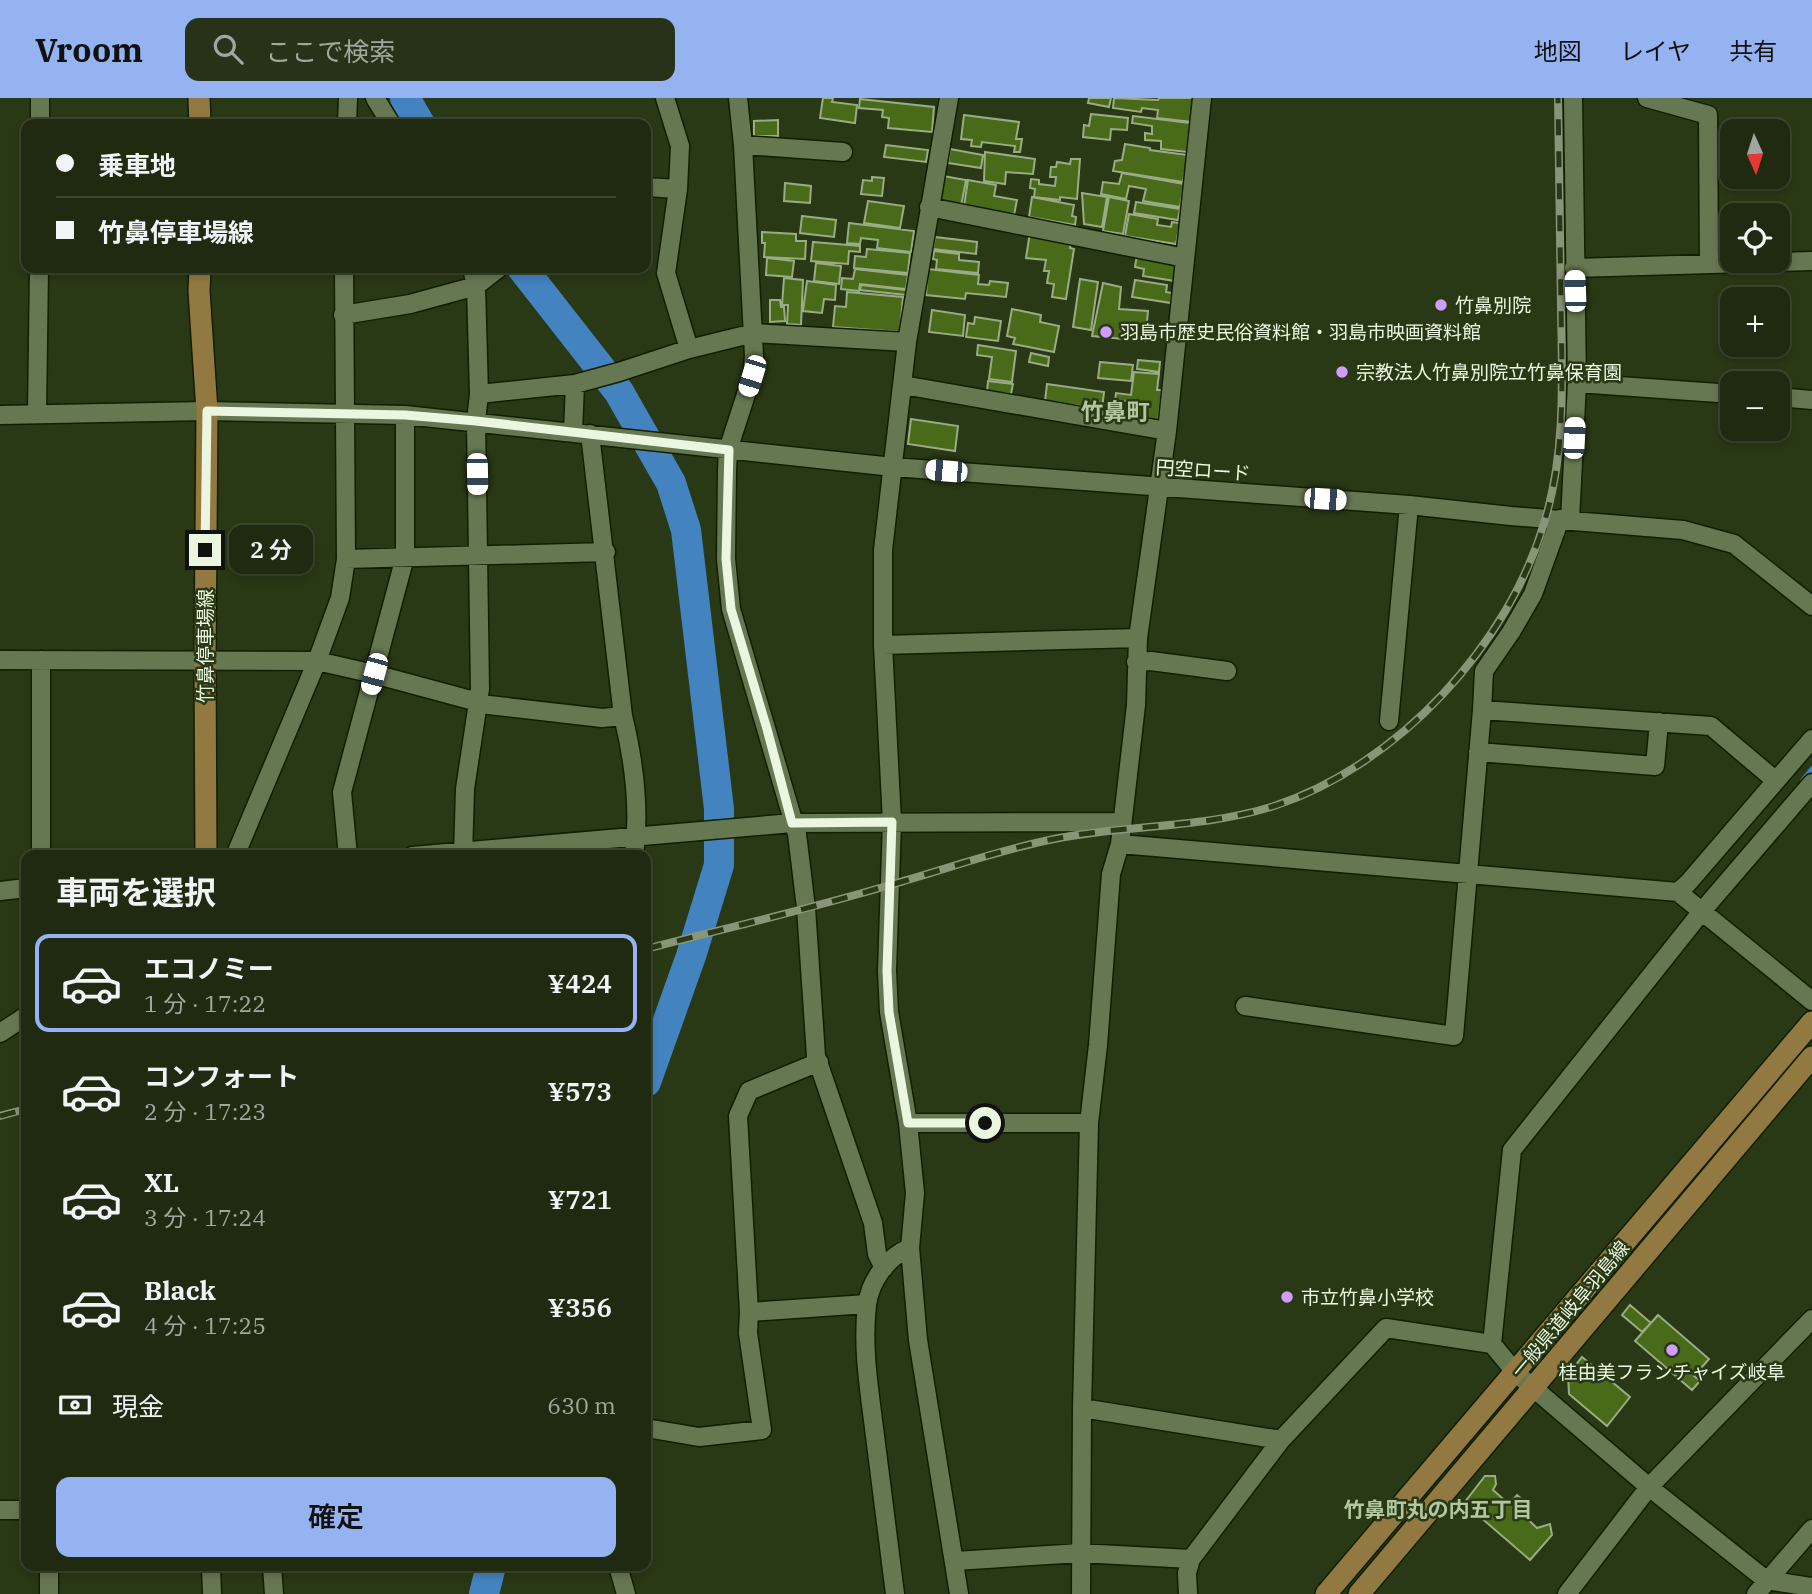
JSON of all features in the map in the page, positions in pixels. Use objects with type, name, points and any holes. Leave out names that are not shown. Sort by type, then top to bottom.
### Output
[{"type":"main road","points":[[200,98],[200,119]]},
{"type":"main road","name":"竹鼻停車場線","points":[[200,273],[207,411],[206,850]]},
{"type":"main road","name":"一般県道岐阜羽島線","points":[[1326,1594],[1812,1022]]},
{"type":"main road","name":"一般県道岐阜羽島線","points":[[1359,1594],[1812,1057]]},
{"type":"street","points":[[40,98],[40,119]]},
{"type":"street","points":[[347,119],[348,98]]},
{"type":"street","points":[[374,98],[388,119]]},
{"type":"street","points":[[664,98],[680,146],[678,189],[666,274],[689,349]]},
{"type":"street","points":[[738,98],[754,332],[752,376],[729,450],[726,559],[731,609],[797,834],[806,908],[816,1056],[873,1223],[877,1254],[884,1268]]},
{"type":"street","points":[[948,98],[907,342],[883,550],[883,645],[892,822],[887,971],[889,1012],[908,1123],[915,1193],[910,1248],[918,1340],[959,1594]]},
{"type":"street","points":[[1082,1594],[1082,1408],[1089,1123],[1098,1045],[1111,874],[1119,844],[1136,705],[1138,638],[1167,430],[1202,98]]},
{"type":"street","points":[[1245,1006],[1454,1036],[1484,671],[1533,594],[1565,520],[1577,383],[1573,98]]},
{"type":"street","points":[[1647,98],[1708,115],[1709,264]]},
{"type":"street","points":[[743,145],[843,152]]},
{"type":"street","points":[[651,187],[678,189]]},
{"type":"street","points":[[929,207],[1185,258]]},
{"type":"street","points":[[1574,268],[1812,261]]},
{"type":"street","points":[[37,414],[38,273]]},
{"type":"street","points":[[238,850],[317,661],[340,598],[346,559],[344,273]]},
{"type":"street","points":[[463,850],[465,789],[480,702],[476,421],[479,394],[477,286],[473,273]]},
{"type":"street","points":[[343,315],[410,304],[477,286],[493,273]]},
{"type":"street","points":[[479,394],[583,382],[754,332],[907,342]]},
{"type":"street","points":[[583,382],[582,433],[606,552],[623,716],[633,757],[637,836],[635,850]]},
{"type":"street","points":[[1577,383],[1720,393]]},
{"type":"street","points":[[902,385],[1167,430]]},
{"type":"street","points":[[1790,398],[1812,400]]},
{"type":"street","name":"円空ロード","points":[[0,415],[207,411],[405,415],[893,467],[1409,505],[1683,530],[1734,544],[1812,606]]},
{"type":"street","points":[[347,850],[342,792],[405,557],[405,415]]},
{"type":"street","points":[[1389,721],[1409,505]]},
{"type":"street","points":[[346,559],[606,552]]},
{"type":"street","points":[[883,645],[1138,638]]},
{"type":"street","points":[[0,660],[317,661],[489,705],[603,718],[623,716]]},
{"type":"street","points":[[41,660],[41,850]]},
{"type":"street","points":[[1136,662],[1151,660],[1227,671]]},
{"type":"street","points":[[1482,710],[1712,726],[1776,781]]},
{"type":"street","points":[[1479,752],[1655,766],[1659,722]]},
{"type":"street","points":[[1678,892],[1812,739]]},
{"type":"street","points":[[1492,1344],[1512,1150],[1703,910],[1812,783]]},
{"type":"street","points":[[502,850],[792,823],[1121,822]]},
{"type":"street","points":[[1119,844],[1678,892],[1812,1001]]},
{"type":"street","points":[[0,891],[21,889]]},
{"type":"street","points":[[0,1032],[21,1019]]},
{"type":"street","points":[[651,1429],[699,1437],[762,1430],[748,1334],[738,1115],[749,1091],[819,1062]]},
{"type":"street","points":[[908,1123],[1089,1123]]},
{"type":"street","points":[[895,1594],[867,1368],[867,1304],[874,1283],[884,1268],[900,1252],[910,1248]]},
{"type":"street","points":[[749,1312],[867,1304]]},
{"type":"street","points":[[1567,1594],[1649,1487],[1812,1319]]},
{"type":"street","points":[[1188,1594],[1187,1573],[1191,1559],[1281,1440],[1386,1328],[1492,1344],[1516,1373],[1761,1587],[1812,1587]]},
{"type":"street","points":[[1082,1408],[1281,1440]]},
{"type":"street","points":[[0,1510],[21,1510]]},
{"type":"street","points":[[1761,1587],[1812,1529]]},
{"type":"street","points":[[955,1562],[1080,1553],[1191,1559]]},
{"type":"street","points":[[49,1571],[49,1594]]},
{"type":"street","points":[[212,1571],[212,1594]]},
{"type":"street","points":[[272,1571],[274,1594]]},
{"type":"street","points":[[619,1571],[626,1594]]},
{"type":"building","points":[[823,98],[833,98],[832,102],[857,105],[855,123],[820,118]]},
{"type":"building","points":[[1089,98],[1111,98],[1109,107],[1088,103]]},
{"type":"building","points":[[1114,98],[1195,98],[1192,122],[1157,118],[1158,110],[1142,108],[1141,112],[1113,108]]},
{"type":"building","points":[[860,99],[934,107],[932,132],[888,128],[889,118],[882,117],[883,110],[859,108]]},
{"type":"building","points":[[1091,114],[1128,118],[1127,130],[1111,129],[1110,140],[1083,137],[1084,125],[1089,126]]},
{"type":"building","points":[[964,115],[1019,122],[1016,139],[1022,139],[1020,152],[1014,152],[1015,146],[982,142],[981,147],[971,146],[972,140],[961,139]]},
{"type":"building","points":[[1133,116],[1190,123],[1187,152],[1161,149],[1161,141],[1145,140],[1145,133],[1152,134],[1152,126],[1132,123]]},
{"type":"building","points":[[778,120],[778,136],[754,136],[754,121]]},
{"type":"building","points":[[1125,144],[1188,155],[1183,182],[1113,171],[1115,161],[1122,160]]},
{"type":"building","points":[[886,145],[928,150],[926,162],[884,157]]},
{"type":"building","points":[[950,149],[983,155],[981,168],[948,163]]},
{"type":"building","points":[[985,152],[1035,159],[1033,174],[1006,172],[1005,184],[984,181]]},
{"type":"building","points":[[1071,159],[1080,159],[1077,199],[1034,197],[1035,189],[1030,188],[1031,179],[1039,180],[1039,184],[1055,186],[1056,177],[1050,177],[1051,167],[1056,167],[1057,162],[1070,164]]},
{"type":"building","points":[[1122,173],[1184,184],[1180,207],[1143,201],[1146,189],[1129,186],[1126,199],[1101,194],[1103,182],[1119,184]]},
{"type":"building","points":[[943,176],[966,180],[961,206],[939,202]]},
{"type":"building","points":[[872,177],[884,178],[882,196],[861,194],[863,180],[872,181]]},
{"type":"building","points":[[968,180],[996,185],[994,196],[1017,200],[1014,215],[964,206]]},
{"type":"building","points":[[785,183],[811,186],[810,203],[784,201]]},
{"type":"building","points":[[1082,193],[1107,197],[1102,227],[1084,224]]},
{"type":"building","points":[[1032,197],[1074,205],[1072,216],[1076,217],[1075,225],[1029,217]]},
{"type":"building","points":[[1109,197],[1129,201],[1123,234],[1103,231]]},
{"type":"building","points":[[868,201],[904,206],[900,228],[864,223]]},
{"type":"building","points":[[1136,202],[1180,209],[1178,220],[1134,213]]},
{"type":"building","points":[[1129,214],[1158,219],[1157,225],[1171,227],[1172,222],[1180,223],[1176,244],[1125,236]]},
{"type":"building","points":[[802,216],[836,220],[834,237],[800,233]]},
{"type":"building","points":[[849,223],[914,231],[911,252],[877,248],[878,240],[861,238],[860,244],[847,243]]},
{"type":"building","points":[[762,232],[796,234],[796,241],[806,241],[805,259],[764,257],[765,243],[762,243]]},
{"type":"building","points":[[1030,232],[1071,238],[1070,248],[1074,249],[1066,299],[1052,297],[1054,284],[1047,283],[1049,271],[1044,271],[1046,260],[1026,258]]},
{"type":"building","points":[[935,237],[977,242],[976,254],[933,249]]},
{"type":"building","points":[[813,242],[860,246],[860,252],[849,251],[848,264],[811,261]]},
{"type":"building","points":[[867,249],[910,253],[908,273],[854,268],[855,256],[866,257]]},
{"type":"building","points":[[934,251],[959,254],[959,260],[979,262],[978,273],[936,269]]},
{"type":"building","points":[[1137,254],[1178,260],[1175,281],[1143,276],[1144,269],[1135,267]]},
{"type":"building","points":[[767,258],[794,261],[792,277],[766,275]]},
{"type":"building","points":[[816,263],[841,266],[839,284],[814,281]]},
{"type":"building","points":[[855,269],[908,275],[906,289],[860,284],[859,291],[841,289],[842,278],[853,279]]},
{"type":"building","points":[[928,269],[979,275],[978,284],[989,285],[990,281],[1008,283],[1006,297],[966,293],[965,299],[926,295]]},
{"type":"building","points":[[784,278],[803,280],[801,325],[787,324],[788,305],[782,305]]},
{"type":"building","points":[[1080,279],[1098,282],[1091,330],[1073,327]]},
{"type":"building","points":[[1135,280],[1167,285],[1166,292],[1172,293],[1171,303],[1132,297]]},
{"type":"building","points":[[807,281],[836,285],[835,300],[824,299],[822,313],[803,311]]},
{"type":"building","points":[[1103,283],[1121,287],[1119,309],[1148,311],[1145,341],[1092,336]]},
{"type":"building","points":[[861,285],[906,290],[906,295],[860,290]]},
{"type":"building","points":[[847,292],[903,297],[900,332],[833,327],[835,306],[846,307]]},
{"type":"building","points":[[770,300],[780,300],[781,307],[784,307],[785,321],[770,322]]},
{"type":"building","points":[[1012,309],[1041,315],[1040,322],[1059,326],[1054,352],[1013,344],[1015,338],[1007,336]]},
{"type":"building","points":[[932,310],[965,315],[963,336],[929,332]]},
{"type":"building","points":[[975,317],[1001,321],[998,341],[966,337],[968,323],[974,324]]},
{"type":"building","points":[[978,345],[1016,351],[1012,382],[989,379],[992,357],[977,355]]},
{"type":"building","points":[[1031,353],[1049,357],[1048,366],[1029,362]]},
{"type":"building","points":[[1138,360],[1160,362],[1159,372],[1137,369]]},
{"type":"building","points":[[1100,362],[1133,365],[1131,381],[1098,378]]},
{"type":"building","points":[[1134,372],[1159,374],[1157,390],[1162,390],[1158,422],[1114,417],[1114,410],[1135,409],[1136,402],[1115,400],[1116,393],[1131,395]]},
{"type":"building","points":[[988,381],[1013,384],[1011,394],[987,392]]},
{"type":"building","points":[[1047,384],[1104,392],[1102,409],[1045,401]]},
{"type":"building","points":[[911,419],[958,426],[955,451],[908,444]]},
{"type":"building","points":[[1630,1305],[1651,1323],[1642,1332],[1622,1315]]},
{"type":"building","name":"桂由美フランチャイズ岐阜","points":[[1658,1315],[1709,1359],[1694,1376],[1700,1381],[1692,1390],[1635,1341]]},
{"type":"building","points":[[1582,1357],[1630,1397],[1607,1426],[1569,1394],[1568,1375]]},
{"type":"building","points":[[1485,1476],[1495,1476],[1496,1484],[1493,1490],[1509,1504],[1517,1495],[1527,1503],[1519,1511],[1537,1528],[1550,1524],[1552,1535],[1530,1560],[1464,1503]]},
{"type":"waterway","points":[[405,98],[417,119]]},
{"type":"waterway","points":[[526,273],[619,392],[671,483],[686,530],[719,809],[719,865],[691,956],[651,1068]]},
{"type":"waterway","points":[[1803,780],[1812,769]]},
{"type":"waterway","points":[[484,1594],[490,1571]]},
{"type":"railway","points":[[651,948],[829,902],[1033,844],[1081,834],[1220,819],[1274,806],[1320,787],[1364,762],[1405,730],[1442,694],[1476,655],[1505,612],[1528,566],[1552,494],[1560,440],[1562,386],[1558,98]]},
{"type":"railway","points":[[0,1116],[21,1110]]},
{"type":"place","name":"竹鼻別院","points":[[1441,305]]},
{"type":"place","name":"羽島市歴史民俗資料館・羽島市映画資料館","points":[[1106,332]]},
{"type":"place","name":"宗教法人竹鼻別院立竹鼻保育園","points":[[1342,372]]},
{"type":"place","name":"市立竹鼻小学校","points":[[1287,1297]]},
{"type":"place","name":"桂由美フランチャイズ岐阜","points":[[1672,1350]]},
{"type":"district","name":"竹鼻町","points":[[1115,412]]},
{"type":"district","name":"竹鼻町丸の内五丁目","points":[[1438,1510]]},
{"type":"route","points":[[205,550],[207,411],[405,415],[729,450],[726,559],[731,609],[792,823],[892,822],[887,971],[889,1012],[908,1123],[985,1123]]}]
